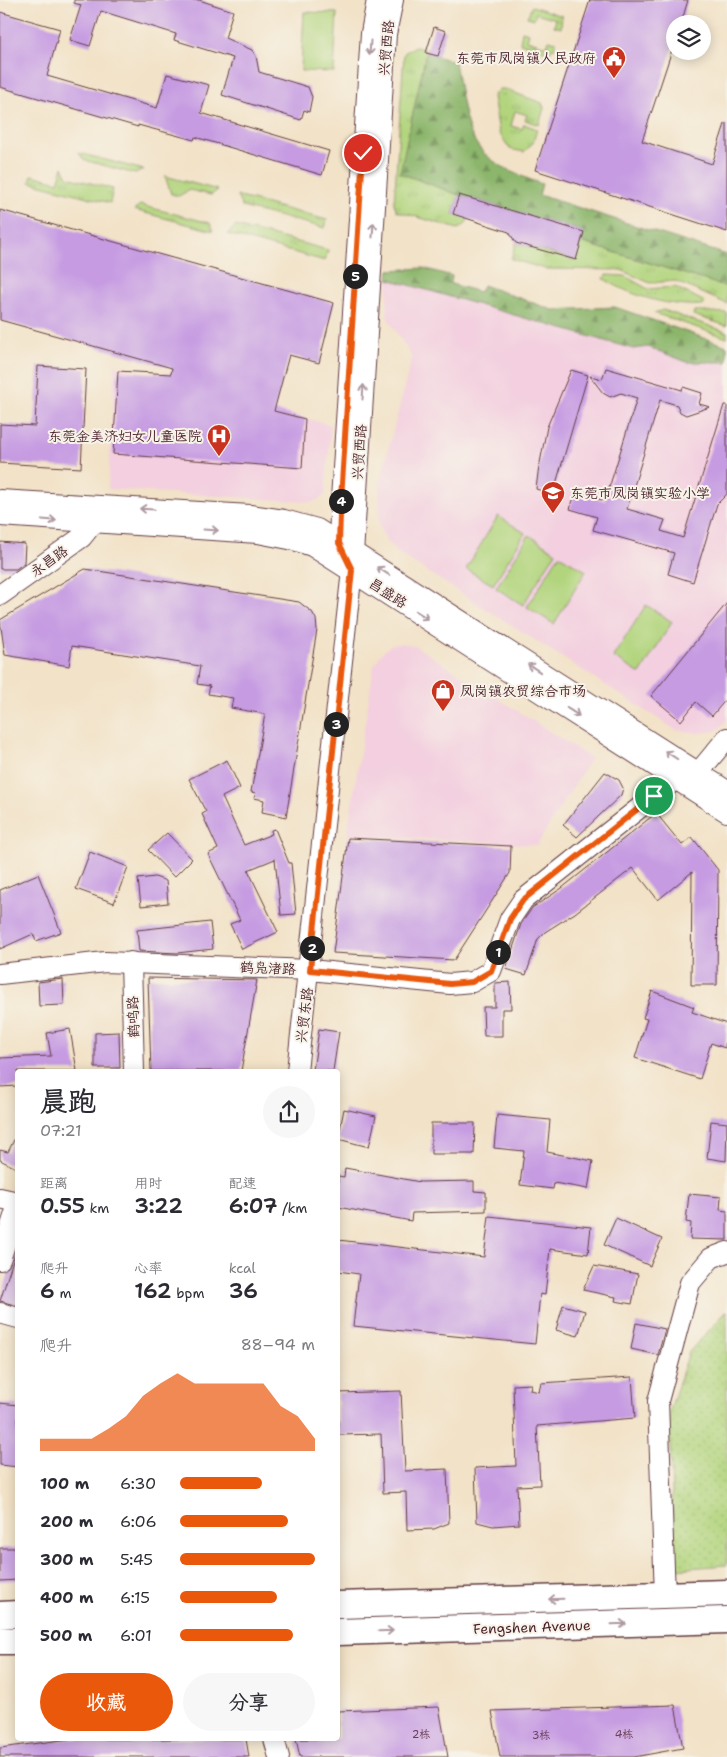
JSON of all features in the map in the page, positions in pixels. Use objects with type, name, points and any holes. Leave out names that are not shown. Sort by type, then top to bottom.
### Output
[{"type":"main road","name":"Fengshen Avenue","points":[[340,1605],[727,1593]]},
{"type":"main road","points":[[0,1615],[15,1614]]},
{"type":"main road","name":"Fengshen Avenue","points":[[340,1632],[727,1620]]},
{"type":"main road","points":[[0,1641],[15,1640]]},
{"type":"street","name":"兴贸西路","points":[[348,555],[371,33],[377,0]]},
{"type":"street","name":"兴贸西路","points":[[348,555],[386,34],[393,0]]},
{"type":"street","name":"昌盛路","points":[[0,500],[250,515],[300,523],[317,529],[348,555],[727,812]]},
{"type":"street","name":"昌盛路","points":[[0,516],[277,536],[348,555],[727,791]]},
{"type":"street","name":"永昌路","points":[[0,595],[82,538],[94,522]]},
{"type":"street","name":"兴贸东路","points":[[297,1069],[310,970],[348,555]]},
{"type":"street","points":[[698,773],[727,738]]},
{"type":"street","name":"鹤凫渚路","points":[[0,974],[76,963],[131,962],[310,970],[450,984],[472,982],[491,971],[510,919],[523,900],[676,779],[698,773]]},
{"type":"street","name":"鹤鸣路","points":[[131,962],[134,1069]]},
{"type":"street","points":[[0,1198],[15,1202]]},
{"type":"street","points":[[0,1260],[15,1212]]},
{"type":"street","points":[[665,1596],[658,1401],[690,1283],[711,1258],[727,1252]]},
{"type":"street","points":[[0,1312],[15,1317]]},
{"type":"street","points":[[275,1741],[279,1757]]},
{"type":"shaded area","name":"东莞市凤岗镇实验小学","points":[[388,279],[632,349],[648,347],[687,362],[727,362],[727,720],[717,731],[698,733],[676,730],[398,553],[386,540],[379,525],[380,482],[412,357],[387,317]]},
{"type":"shaded area","name":"东莞金美济妇女儿童医院","points":[[115,365],[331,425],[325,495],[311,502],[108,489]]},
{"type":"shaded area","name":"凤岗镇农贸综合市场","points":[[403,643],[417,647],[591,758],[537,845],[347,835],[374,666],[381,654],[390,645]]},
{"type":"green space","points":[[532,6],[562,16],[561,28],[554,26],[556,19],[536,13],[534,19],[527,17]]},
{"type":"green space","points":[[304,12],[337,13],[334,72],[301,71]]},
{"type":"green space","points":[[522,31],[529,33],[527,40],[547,46],[549,40],[556,42],[554,49],[551,48],[550,53],[520,43]]},
{"type":"green space","points":[[416,47],[427,50],[400,173],[459,195],[453,214],[468,218],[466,224],[458,229],[397,211],[394,204],[404,54],[407,50]]},
{"type":"green space","points":[[426,53],[455,62],[468,126],[474,141],[497,164],[542,184],[539,195],[727,255],[727,287],[581,242],[584,232],[459,195],[400,173]]},
{"type":"green space","points":[[499,89],[504,89],[542,103],[544,108],[539,125],[525,120],[527,115],[515,111],[511,126],[522,129],[524,124],[537,129],[533,143],[524,152],[510,149],[499,133],[493,96]]},
{"type":"green space","points":[[79,153],[144,170],[135,174],[84,160]]},
{"type":"green space","points":[[63,167],[68,177],[113,189],[110,203],[30,182],[32,175],[58,182]]},
{"type":"green space","points":[[165,176],[218,190],[211,195],[189,190],[179,196],[171,194]]},
{"type":"green space","points":[[237,196],[327,220],[325,228],[242,207]]},
{"type":"green space","points":[[140,205],[210,223],[213,231],[134,210]]},
{"type":"green space","points":[[236,226],[328,250],[325,261],[227,234]]},
{"type":"green space","points":[[581,242],[727,287],[727,304],[675,281],[650,283],[621,270],[545,269],[511,259],[516,243],[575,260]]},
{"type":"green space","points":[[423,268],[452,276],[451,284],[480,292],[483,285],[553,310],[615,307],[727,346],[727,362],[687,362],[648,347],[633,349],[388,279],[389,270]]},
{"type":"green space","points":[[606,275],[625,276],[648,289],[675,287],[705,302],[704,305],[691,305],[652,300],[615,285],[604,279]]},
{"type":"green space","points":[[663,310],[727,332],[727,338],[654,313]]},
{"type":"green space","points":[[694,311],[727,313],[727,326],[693,315]]},
{"type":"green space","points":[[498,516],[525,533],[493,585],[466,569]]},
{"type":"green space","points":[[529,535],[556,552],[523,605],[496,588]]},
{"type":"green space","points":[[559,555],[586,571],[554,624],[527,607]]},
{"type":"green space","points":[[646,605],[672,622],[640,674],[613,657]]},
{"type":"green space","points":[[727,1311],[727,1565],[675,1569],[669,1413],[689,1352]]},
{"type":"building","points":[[74,0],[199,0],[233,11],[225,38],[252,50],[256,56],[259,72],[308,87],[312,97],[309,112],[304,110],[301,120],[222,95],[233,58],[174,40],[176,34],[101,11],[90,46],[70,40],[81,5],[74,3]]},
{"type":"building","name":"东莞市凤岗镇人民政府","points":[[590,0],[688,0],[684,15],[666,15],[666,60],[669,60],[642,141],[712,164],[725,124],[727,124],[727,232],[535,170]]},
{"type":"building","points":[[0,12],[60,29],[47,76],[157,108],[167,74],[209,85],[201,113],[329,151],[322,175],[195,137],[194,140],[138,125],[138,127],[0,87]]},
{"type":"building","points":[[434,27],[446,31],[438,56],[426,53]]},
{"type":"building","points":[[459,195],[584,232],[576,260],[516,243],[509,232],[453,214]]},
{"type":"building","points":[[0,210],[334,303],[319,363],[289,355],[274,411],[305,419],[302,468],[113,454],[118,371],[171,374],[172,368],[0,320]]},
{"type":"building","points":[[38,366],[86,369],[81,468],[0,463],[0,424],[35,426]]},
{"type":"building","points":[[606,368],[682,390],[683,387],[702,393],[699,404],[710,407],[686,415],[680,412],[677,405],[660,400],[627,509],[665,520],[661,531],[683,538],[724,405],[727,405],[727,494],[717,504],[693,582],[668,574],[674,553],[593,530],[597,517],[570,509],[576,492],[605,501],[637,398],[621,393],[610,397],[603,393],[590,376],[602,379]]},
{"type":"building","points":[[571,370],[588,375],[553,494],[536,489],[538,473],[547,427]]},
{"type":"building","points":[[0,542],[25,544],[24,563],[16,569],[0,569]]},
{"type":"building","points":[[85,569],[299,602],[312,612],[316,619],[317,630],[286,817],[262,812],[264,800],[254,798],[256,793],[251,792],[265,714],[231,708],[233,698],[208,694],[210,686],[197,684],[200,666],[72,646],[69,666],[5,655],[0,620]]},
{"type":"building","points":[[727,603],[727,698],[712,716],[696,702],[681,721],[651,696]]},
{"type":"building","points":[[227,760],[240,788],[222,797],[244,845],[272,834],[271,830],[275,829],[289,863],[291,863],[296,914],[281,915],[275,859],[248,870],[278,932],[242,949],[230,924],[240,920],[208,854],[218,849],[202,814],[206,812],[189,779]]},
{"type":"building","points":[[605,772],[619,780],[623,788],[621,795],[577,837],[563,825]]},
{"type":"building","points":[[656,813],[682,845],[692,837],[718,870],[717,985],[691,985],[692,872],[658,900],[633,868],[538,939],[526,975],[506,969],[521,924],[532,908],[562,888]]},
{"type":"building","points":[[167,833],[192,859],[174,877],[148,850]]},
{"type":"building","points":[[348,838],[511,846],[510,873],[454,960],[333,953]]},
{"type":"building","points":[[90,852],[128,867],[114,903],[76,889]]},
{"type":"building","points":[[38,874],[61,932],[36,941],[33,934],[0,949],[0,890]]},
{"type":"building","points":[[155,877],[166,881],[168,903],[141,906],[138,879]]},
{"type":"building","points":[[210,922],[213,949],[177,953],[139,951],[137,930]]},
{"type":"building","points":[[148,978],[257,980],[241,1069],[151,1069]]},
{"type":"building","points":[[63,979],[64,1005],[39,1006],[38,982]]},
{"type":"building","points":[[510,982],[511,1009],[502,1009],[502,1036],[484,1036],[483,1007],[495,1007],[495,983]]},
{"type":"building","points":[[652,991],[694,1007],[692,1012],[727,1024],[725,1048],[711,1043],[700,1079],[635,1058],[647,1019],[643,1018]]},
{"type":"building","points":[[70,1029],[77,1069],[15,1069],[15,1086],[0,1087],[0,1058],[51,1056],[47,1033]]},
{"type":"building","points":[[319,1029],[339,1032],[333,1069],[313,1069]]},
{"type":"building","points":[[119,1032],[120,1068],[95,1068],[95,1033]]},
{"type":"building","points":[[344,1109],[376,1116],[369,1147],[340,1140]]},
{"type":"building","points":[[497,1115],[550,1120],[547,1152],[593,1161],[588,1189],[554,1183],[553,1189],[520,1185],[524,1151],[494,1148]]},
{"type":"building","points":[[711,1121],[727,1123],[726,1161],[707,1158]]},
{"type":"building","points":[[431,1123],[475,1123],[474,1154],[431,1154]]},
{"type":"building","points":[[15,1138],[15,1168],[0,1160],[0,1150],[8,1152]]},
{"type":"building","points":[[345,1168],[420,1182],[474,1181],[474,1191],[486,1192],[486,1211],[412,1213],[411,1221],[340,1207],[340,1176],[344,1177]]},
{"type":"building","points":[[689,1194],[721,1197],[720,1210],[727,1211],[727,1240],[690,1239],[691,1223],[686,1222]]},
{"type":"building","points":[[489,1216],[591,1227],[588,1254],[550,1249],[545,1295],[540,1294],[535,1344],[353,1326],[359,1274],[340,1271],[340,1240],[484,1257]]},
{"type":"building","points":[[616,1218],[662,1239],[650,1266],[604,1245]]},
{"type":"building","points":[[15,1254],[15,1305],[0,1301]]},
{"type":"building","points":[[594,1266],[638,1274],[632,1304],[615,1301],[616,1297],[583,1290]]},
{"type":"building","points":[[563,1305],[585,1311],[578,1336],[556,1330]]},
{"type":"building","points":[[636,1323],[665,1329],[658,1355],[631,1349]]},
{"type":"building","points":[[632,1377],[635,1418],[537,1426],[540,1485],[517,1486],[519,1524],[493,1526],[477,1522],[475,1468],[516,1466],[513,1385],[531,1384],[530,1390],[539,1392],[541,1383]]},
{"type":"building","points":[[401,1391],[405,1471],[447,1469],[449,1523],[434,1529],[407,1530],[406,1492],[383,1493],[381,1434],[340,1435],[340,1393]]},
{"type":"building","points":[[0,1403],[15,1405],[15,1467],[0,1465]]},
{"type":"building","points":[[0,1548],[15,1548],[15,1580],[0,1581]]},
{"type":"building","points":[[675,1705],[683,1748],[634,1757],[500,1757],[492,1711]]},
{"type":"building","points":[[439,1707],[448,1757],[300,1757],[296,1741],[340,1741],[340,1711]]},
{"type":"building","points":[[54,1741],[246,1741],[249,1757],[0,1757],[0,1748]]},
{"type":"place","name":"东莞市凤岗镇人民政府","points":[[614,79]]},
{"type":"place","name":"东莞金美济妇女儿童医院","points":[[219,457]]},
{"type":"place","name":"东莞市凤岗镇实验小学","points":[[553,514]]},
{"type":"place","name":"凤岗镇农贸综合市场","points":[[443,712]]},
{"type":"route","points":[[363,153],[339,543],[352,570],[310,970],[450,984],[472,982],[491,971],[510,919],[523,900],[654,796]]}]
